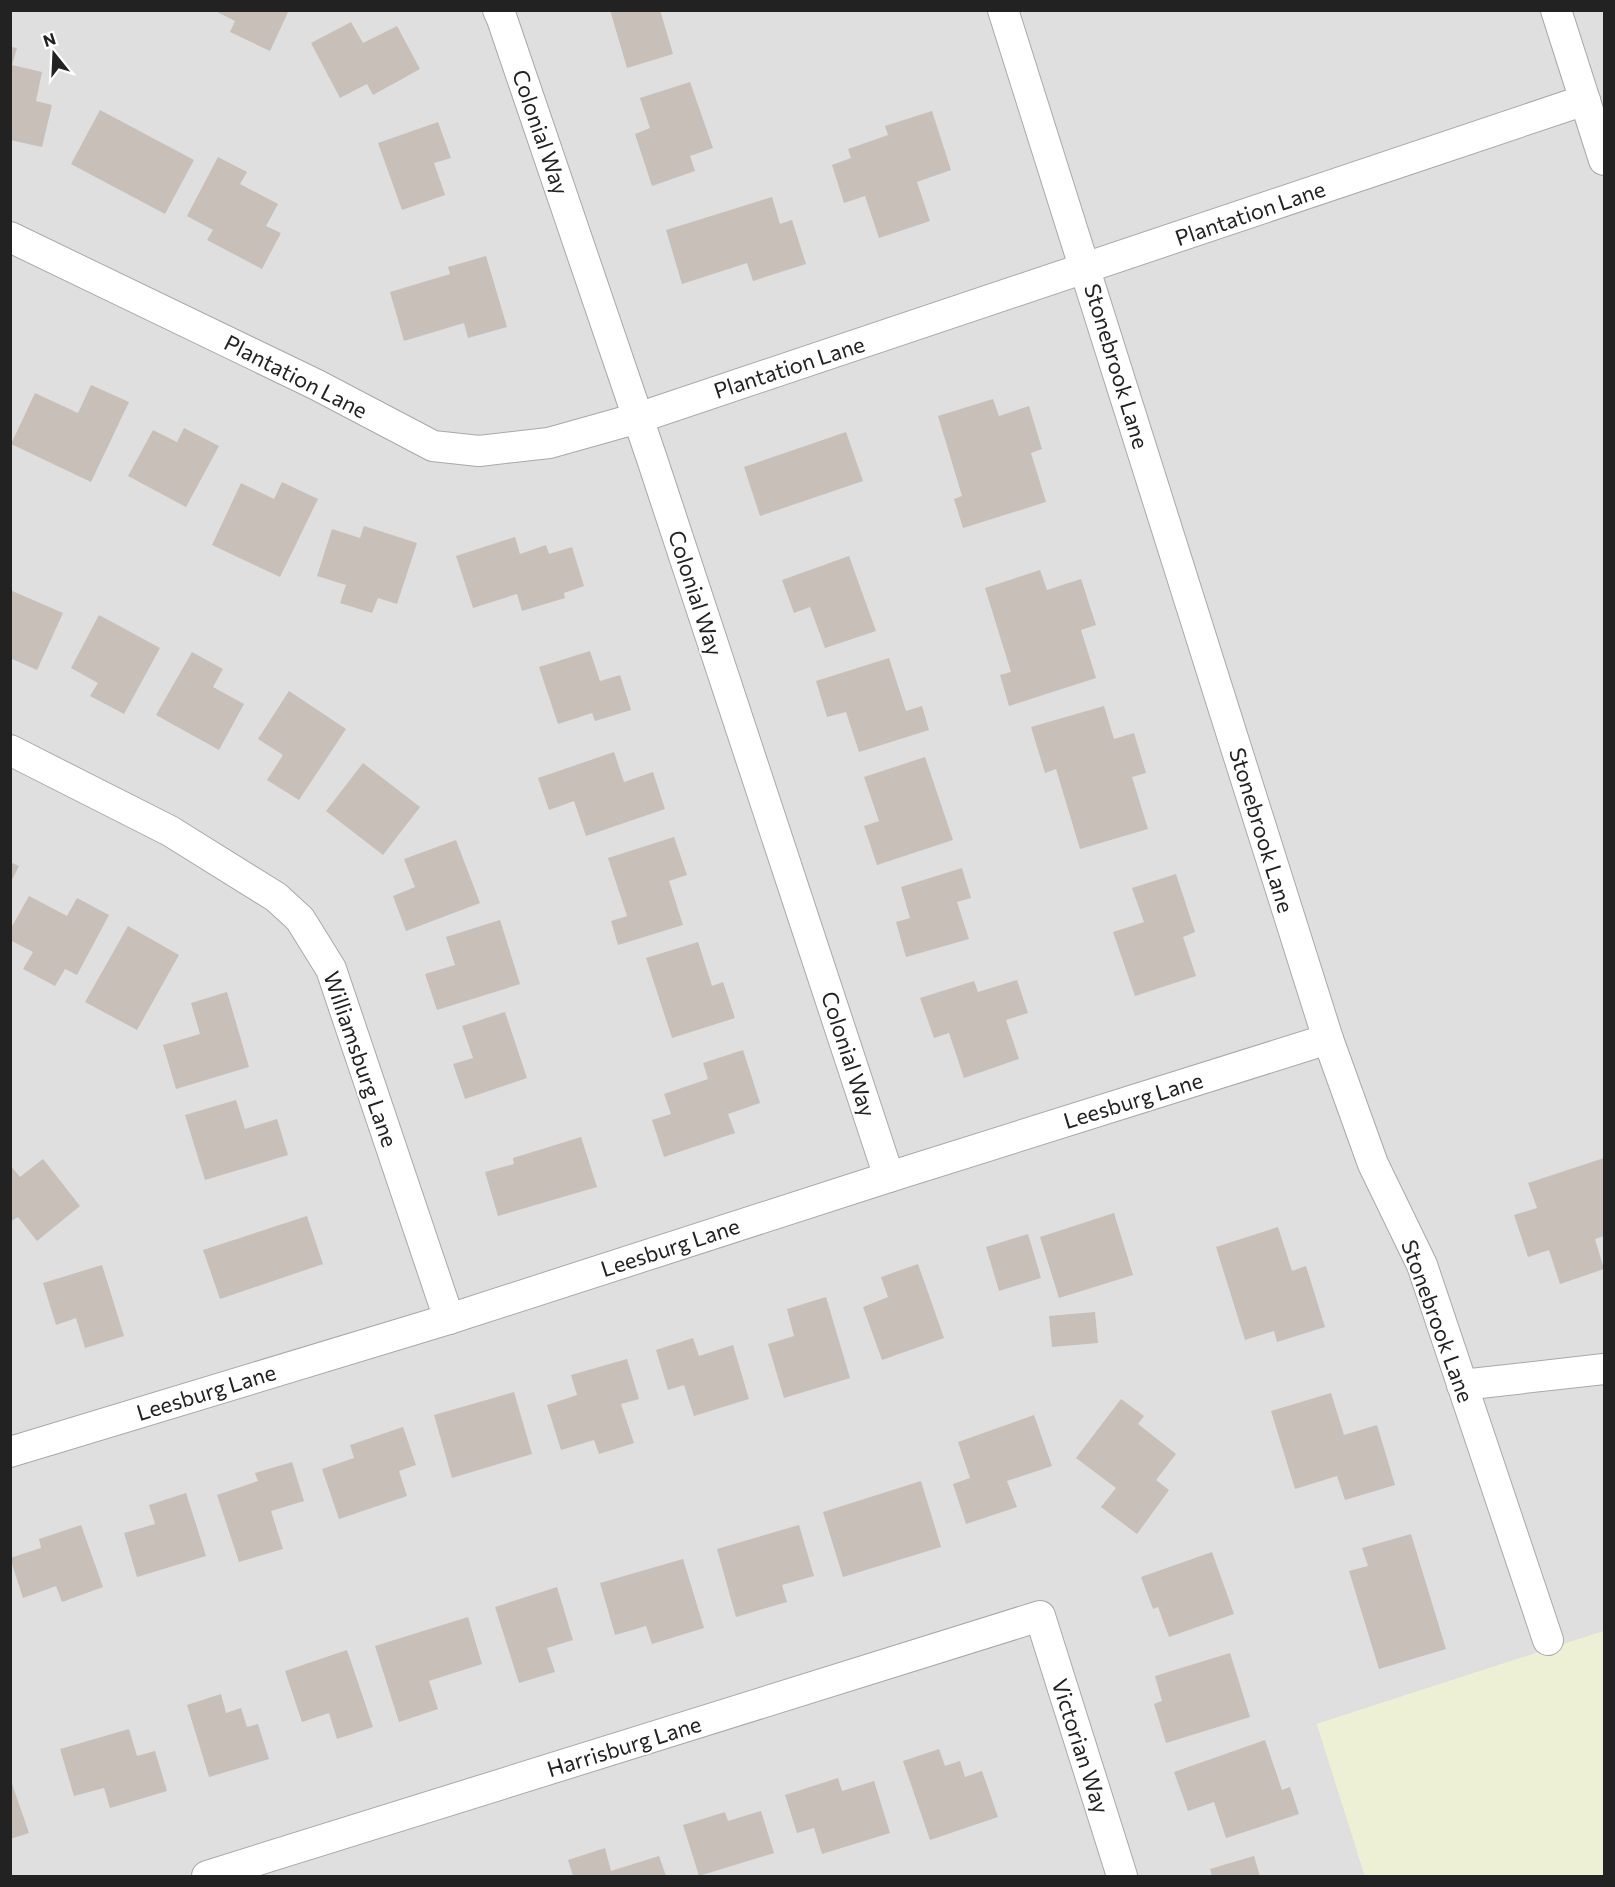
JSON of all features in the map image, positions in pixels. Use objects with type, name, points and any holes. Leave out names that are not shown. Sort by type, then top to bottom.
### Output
[{"type":"street","name":"Colonial Way","points":[[498,10],[638,418],[889,1177]]},
{"type":"street","name":"Stonebrook Lane","points":[[1004,10],[1328,1039],[1373,1164],[1422,1265],[1548,1640]]},
{"type":"street","points":[[1556,10],[1605,160]]},
{"type":"street","name":"Plantation Lane","points":[[10,237],[317,385],[433,446],[479,451],[549,443],[638,418],[1585,100]]},
{"type":"street","name":"Williamsburg Lane","points":[[10,750],[170,831],[276,897],[300,919],[331,969],[449,1319]]},
{"type":"street","name":"Leesburg Lane","points":[[10,1452],[449,1319],[1328,1039]]},
{"type":"street","points":[[1462,1384],[1605,1370]]},
{"type":"street","name":"Harrisburg Lane","points":[[207,1876],[1040,1616]]},
{"type":"street","name":"Victorian Way","points":[[1040,1616],[1122,1876]]},
{"type":"shaded area","points":[[11,11],[1604,11],[1604,1631],[1317,1724],[1365,1876],[11,1876]]},
{"type":"green space","points":[[1604,1631],[1604,1876],[1365,1876],[1317,1724]]},
{"type":"building","points":[[213,10],[289,10],[270,51],[230,32],[235,21]]},
{"type":"building","points":[[610,10],[660,10],[673,54],[627,68]]},
{"type":"building","points":[[351,22],[363,43],[397,26],[420,69],[373,95],[367,84],[340,98],[311,43]]},
{"type":"building","points":[[10,47],[17,48],[12,65],[42,72],[36,101],[52,105],[42,147],[10,140]]},
{"type":"building","points":[[690,82],[713,148],[690,156],[695,171],[652,186],[635,134],[650,128],[640,98]]},
{"type":"building","points":[[100,110],[194,160],[165,214],[71,164]]},
{"type":"building","points":[[932,111],[951,170],[917,182],[930,221],[879,238],[865,196],[844,203],[832,165],[851,158],[848,149],[888,135],[885,126]]},
{"type":"building","points":[[438,122],[451,158],[434,163],[445,195],[402,210],[378,143]]},
{"type":"building","points":[[218,157],[247,172],[240,184],[278,204],[266,226],[281,233],[262,269],[207,240],[213,230],[187,216]]},
{"type":"building","points":[[772,197],[780,224],[792,220],[806,264],[753,281],[747,263],[682,284],[666,230]]},
{"type":"building","points":[[486,256],[507,327],[468,338],[464,323],[404,341],[390,292],[450,274],[448,267]]},
{"type":"building","points":[[91,385],[129,402],[91,482],[11,444],[35,393],[78,413]]},
{"type":"building","points":[[993,399],[999,416],[1029,406],[1042,449],[1031,453],[1046,502],[963,528],[954,499],[962,496],[938,416]]},
{"type":"building","points":[[184,428],[219,446],[186,507],[128,476],[153,430],[177,442]]},
{"type":"building","points":[[846,432],[863,481],[760,516],[744,467]]},
{"type":"building","points":[[282,482],[318,499],[280,577],[212,545],[241,483],[274,499]]},
{"type":"building","points":[[364,526],[417,543],[397,604],[378,598],[372,613],[340,603],[346,585],[317,576],[332,529],[360,538]]},
{"type":"building","points":[[515,537],[520,554],[546,545],[549,554],[572,547],[584,586],[564,593],[565,598],[522,611],[517,594],[473,608],[456,556]]},
{"type":"building","points":[[849,556],[876,631],[825,648],[810,607],[794,613],[782,580]]},
{"type":"building","points":[[1040,570],[1047,590],[1081,579],[1096,625],[1081,630],[1096,678],[1009,706],[1000,675],[1011,672],[985,588]]},
{"type":"building","points":[[10,590],[63,613],[37,670],[10,658]]},
{"type":"building","points":[[99,615],[160,648],[124,714],[90,696],[98,683],[71,668]]},
{"type":"building","points":[[590,651],[600,681],[620,675],[631,710],[595,721],[592,713],[558,724],[539,667]]},
{"type":"building","points":[[192,652],[223,669],[213,687],[244,704],[219,750],[156,715]]},
{"type":"building","points":[[889,658],[906,711],[922,706],[929,730],[859,752],[846,712],[827,717],[816,681]]},
{"type":"building","points":[[289,691],[346,729],[299,800],[267,780],[283,755],[258,739]]},
{"type":"building","points":[[1104,706],[1114,739],[1134,733],[1146,773],[1132,777],[1148,829],[1080,849],[1056,769],[1045,773],[1031,727]]},
{"type":"building","points":[[614,752],[624,782],[653,772],[665,809],[586,836],[574,801],[549,810],[538,778]]},
{"type":"building","points":[[925,757],[953,840],[877,865],[864,826],[879,821],[864,777]]},
{"type":"building","points":[[363,763],[420,807],[383,855],[326,811]]},
{"type":"building","points":[[674,837],[687,875],[669,881],[683,925],[618,945],[611,921],[627,916],[608,858]]},
{"type":"building","points":[[456,840],[480,903],[406,931],[393,896],[415,887],[404,859]]},
{"type":"building","points":[[10,862],[19,866],[10,884]]},
{"type":"building","points":[[962,868],[971,898],[957,902],[969,939],[906,957],[896,922],[910,918],[901,887]]},
{"type":"building","points":[[1176,874],[1195,932],[1183,937],[1196,976],[1135,996],[1113,932],[1144,922],[1132,888]]},
{"type":"building","points":[[29,896],[67,916],[77,898],[109,915],[77,975],[65,969],[55,986],[23,969],[33,952],[10,940],[10,930]]},
{"type":"building","points":[[500,920],[520,984],[437,1010],[425,974],[455,965],[446,937]]},
{"type":"building","points":[[128,926],[179,955],[137,1030],[85,1002]]},
{"type":"building","points":[[698,942],[712,986],[723,982],[735,1018],[672,1038],[646,958]]},
{"type":"building","points":[[1017,980],[1028,1013],[1006,1020],[1019,1059],[964,1078],[949,1033],[934,1038],[920,998],[974,981],[978,992]]},
{"type":"building","points":[[227,992],[249,1067],[176,1089],[163,1045],[200,1034],[191,1003]]},
{"type":"building","points":[[505,1012],[527,1078],[465,1099],[453,1064],[473,1058],[462,1026]]},
{"type":"building","points":[[743,1050],[760,1103],[728,1114],[735,1133],[664,1157],[652,1120],[671,1114],[664,1094],[708,1079],[703,1063]]},
{"type":"building","points":[[236,1100],[245,1129],[277,1119],[288,1155],[205,1180],[185,1115]]},
{"type":"building","points":[[581,1137],[597,1187],[498,1216],[485,1172],[514,1164],[513,1158]]},
{"type":"building","points":[[1604,1158],[1604,1236],[1595,1239],[1604,1269],[1560,1284],[1549,1250],[1528,1257],[1514,1215],[1537,1208],[1528,1183]]},
{"type":"building","points":[[43,1159],[80,1206],[37,1241],[18,1217],[10,1222],[10,1165],[20,1177]]},
{"type":"building","points":[[1114,1213],[1133,1275],[1059,1298],[1040,1237]]},
{"type":"building","points":[[307,1216],[323,1264],[220,1299],[203,1250]]},
{"type":"building","points":[[1278,1227],[1292,1271],[1306,1266],[1325,1327],[1277,1342],[1274,1331],[1245,1340],[1216,1247]]},
{"type":"building","points":[[1028,1234],[1041,1278],[999,1291],[986,1247]]},
{"type":"building","points":[[918,1264],[944,1338],[882,1360],[863,1307],[888,1297],[881,1277]]},
{"type":"building","points":[[102,1265],[124,1336],[85,1348],[76,1318],[56,1325],[43,1283]]},
{"type":"building","points":[[826,1297],[850,1378],[784,1398],[768,1344],[794,1336],[787,1309]]},
{"type":"building","points":[[1095,1312],[1098,1343],[1052,1347],[1049,1316]]},
{"type":"building","points":[[693,1338],[699,1356],[733,1345],[749,1399],[694,1416],[684,1385],[668,1390],[656,1350]]},
{"type":"building","points":[[627,1359],[639,1399],[621,1404],[634,1443],[599,1454],[594,1440],[561,1450],[547,1405],[577,1395],[571,1375]]},
{"type":"building","points":[[514,1392],[532,1454],[452,1478],[434,1415]]},
{"type":"building","points":[[1331,1393],[1344,1435],[1377,1425],[1395,1485],[1345,1500],[1337,1476],[1295,1489],[1271,1411]]},
{"type":"building","points":[[1121,1399],[1144,1416],[1138,1424],[1176,1454],[1156,1480],[1169,1490],[1137,1534],[1101,1507],[1116,1488],[1076,1458]]},
{"type":"building","points":[[1034,1415],[1052,1466],[1007,1481],[1017,1507],[966,1524],[953,1484],[970,1478],[958,1442]]},
{"type":"building","points":[[403,1427],[416,1465],[399,1471],[407,1496],[339,1519],[322,1469],[354,1458],[350,1445]]},
{"type":"building","points":[[292,1462],[304,1501],[271,1511],[283,1549],[239,1562],[217,1495],[258,1481],[255,1473]]},
{"type":"building","points":[[921,1481],[941,1547],[843,1577],[823,1512]]},
{"type":"building","points":[[186,1493],[206,1556],[137,1577],[124,1533],[155,1524],[149,1505]]},
{"type":"building","points":[[81,1525],[103,1587],[62,1602],[56,1586],[23,1598],[10,1558],[41,1548],[39,1539]]},
{"type":"building","points":[[799,1525],[814,1576],[782,1585],[787,1602],[736,1617],[717,1549]]},
{"type":"building","points":[[1411,1534],[1446,1649],[1379,1669],[1349,1571],[1368,1566],[1362,1548]]},
{"type":"building","points":[[1212,1552],[1234,1614],[1169,1637],[1158,1607],[1153,1609],[1141,1577]]},
{"type":"building","points":[[683,1559],[704,1628],[652,1644],[646,1626],[615,1635],[600,1583]]},
{"type":"building","points":[[557,1587],[573,1640],[547,1648],[555,1672],[519,1683],[495,1607]]},
{"type":"building","points":[[468,1617],[482,1664],[429,1681],[438,1709],[399,1722],[375,1646]]},
{"type":"building","points":[[347,1650],[373,1727],[337,1739],[329,1713],[302,1722],[285,1671]]},
{"type":"building","points":[[1230,1653],[1250,1717],[1166,1743],[1154,1704],[1162,1701],[1155,1676]]},
{"type":"building","points":[[221,1694],[226,1713],[241,1708],[247,1727],[258,1724],[269,1759],[209,1777],[187,1705]]},
{"type":"building","points":[[129,1729],[137,1756],[155,1751],[167,1791],[110,1808],[104,1788],[74,1796],[60,1749]]},
{"type":"building","points":[[1265,1740],[1282,1790],[1290,1787],[1299,1814],[1226,1838],[1214,1802],[1188,1811],[1174,1772]]},
{"type":"building","points":[[939,1749],[945,1766],[960,1761],[965,1777],[982,1771],[998,1817],[930,1840],[903,1761]]},
{"type":"building","points":[[10,1778],[29,1833],[10,1839]]},
{"type":"building","points":[[838,1778],[842,1791],[874,1781],[890,1833],[822,1854],[814,1828],[797,1833],[785,1795]]},
{"type":"building","points":[[761,1811],[774,1853],[699,1876],[683,1825],[725,1812],[728,1821]]},
{"type":"building","points":[[605,1848],[611,1871],[659,1856],[666,1876],[573,1876],[568,1860]]},
{"type":"building","points":[[1254,1856],[1260,1876],[1212,1876],[1210,1869]]}]
